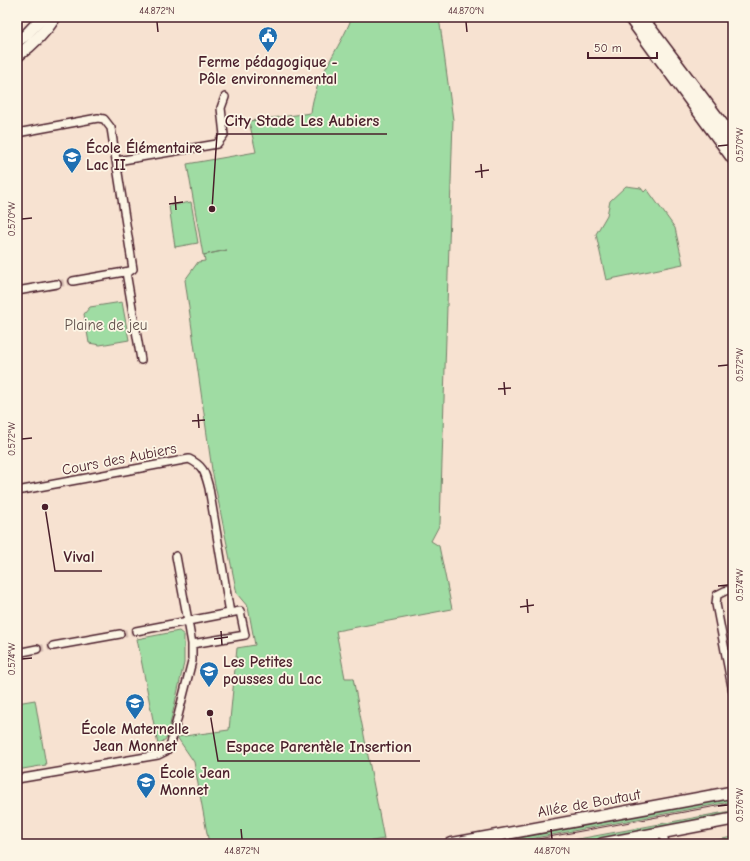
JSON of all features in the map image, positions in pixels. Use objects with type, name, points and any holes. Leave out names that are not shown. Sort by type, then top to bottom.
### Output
[{"type":"main road","points":[[17,41],[26,35],[43,17]]},
{"type":"main road","points":[[17,56],[32,45],[48,28],[55,17]]},
{"type":"main road","points":[[630,17],[733,158]]},
{"type":"main road","points":[[641,17],[733,139]]},
{"type":"main road","points":[[691,102],[710,120],[733,151]]},
{"type":"main road","name":"Allée de Boutaut","points":[[450,844],[733,792]]},
{"type":"main road","points":[[602,844],[733,819]]},
{"type":"street","points":[[117,161],[217,144],[224,135],[222,108],[225,97]]},
{"type":"street","points":[[17,133],[98,118],[104,119],[111,128],[134,263],[133,269],[126,272],[73,281]]},
{"type":"street","points":[[126,272],[141,360]]},
{"type":"street","points":[[17,291],[57,284]]},
{"type":"street","name":"Cours des Aubiers","points":[[17,491],[189,459],[199,464],[205,474],[230,613]]},
{"type":"street","points":[[17,779],[158,755],[166,752],[170,747],[192,661],[192,644],[176,556]]},
{"type":"street","points":[[733,589],[725,590],[717,595],[716,604],[733,691]]},
{"type":"street","points":[[136,631],[240,611],[244,635],[192,644]]},
{"type":"street","points":[[53,646],[120,634]]},
{"type":"street","points":[[17,653],[37,649]]},
{"type":"street","points":[[663,833],[664,844]]},
{"type":"green space","points":[[352,17],[439,17],[453,120],[440,524],[431,541],[439,546],[452,609],[336,631],[345,678],[353,678],[384,839],[355,844],[209,844],[194,762],[177,737],[229,730],[237,648],[255,645],[248,607],[237,594],[212,470],[185,280],[198,262],[205,261],[204,255],[227,250],[203,255],[187,164],[256,152],[249,121],[311,113],[313,100],[322,76]]},
{"type":"green space","points":[[626,186],[641,188],[644,192],[647,189],[675,228],[683,264],[606,280],[596,234],[607,215],[610,201]]},
{"type":"green space","points":[[191,202],[198,243],[175,247],[169,206]]},
{"type":"green space","name":"Plaine de jeu","points":[[122,302],[129,340],[100,345],[89,343],[84,314],[90,307]]},
{"type":"green space","points":[[179,631],[184,635],[184,663],[167,738],[158,745],[137,639]]},
{"type":"green space","points":[[35,700],[46,765],[17,770],[17,703]]},
{"type":"green space","points":[[728,798],[729,802],[513,842],[512,837]]},
{"type":"green space","points":[[731,811],[731,815],[573,844],[551,844]]},
{"type":"green space","points":[[733,837],[733,844],[696,844]]},
{"type":"tunnel","points":[[57,284],[73,281]]},
{"type":"tunnel","points":[[120,634],[136,631]]},
{"type":"tunnel","points":[[37,649],[53,646]]},
{"type":"tram line","points":[[511,844],[733,803]]},
{"type":"place","name":"Ferme pédagogique - Pôle environnemental","points":[[268,53]]},
{"type":"place","name":"École Élémentaire Lac II","points":[[72,174]]},
{"type":"place","name":"City Stade Les Aubiers","points":[[212,209]]},
{"type":"place","name":"Vival","points":[[45,507]]},
{"type":"place","name":"Les Petites pousses du Lac","points":[[209,688]]},
{"type":"place","name":"Espace Parentèle Insertion","points":[[210,713]]},
{"type":"place","name":"École Maternelle Jean Monnet","points":[[135,720]]},
{"type":"place","name":"École Jean Monnet","points":[[146,799]]}]
